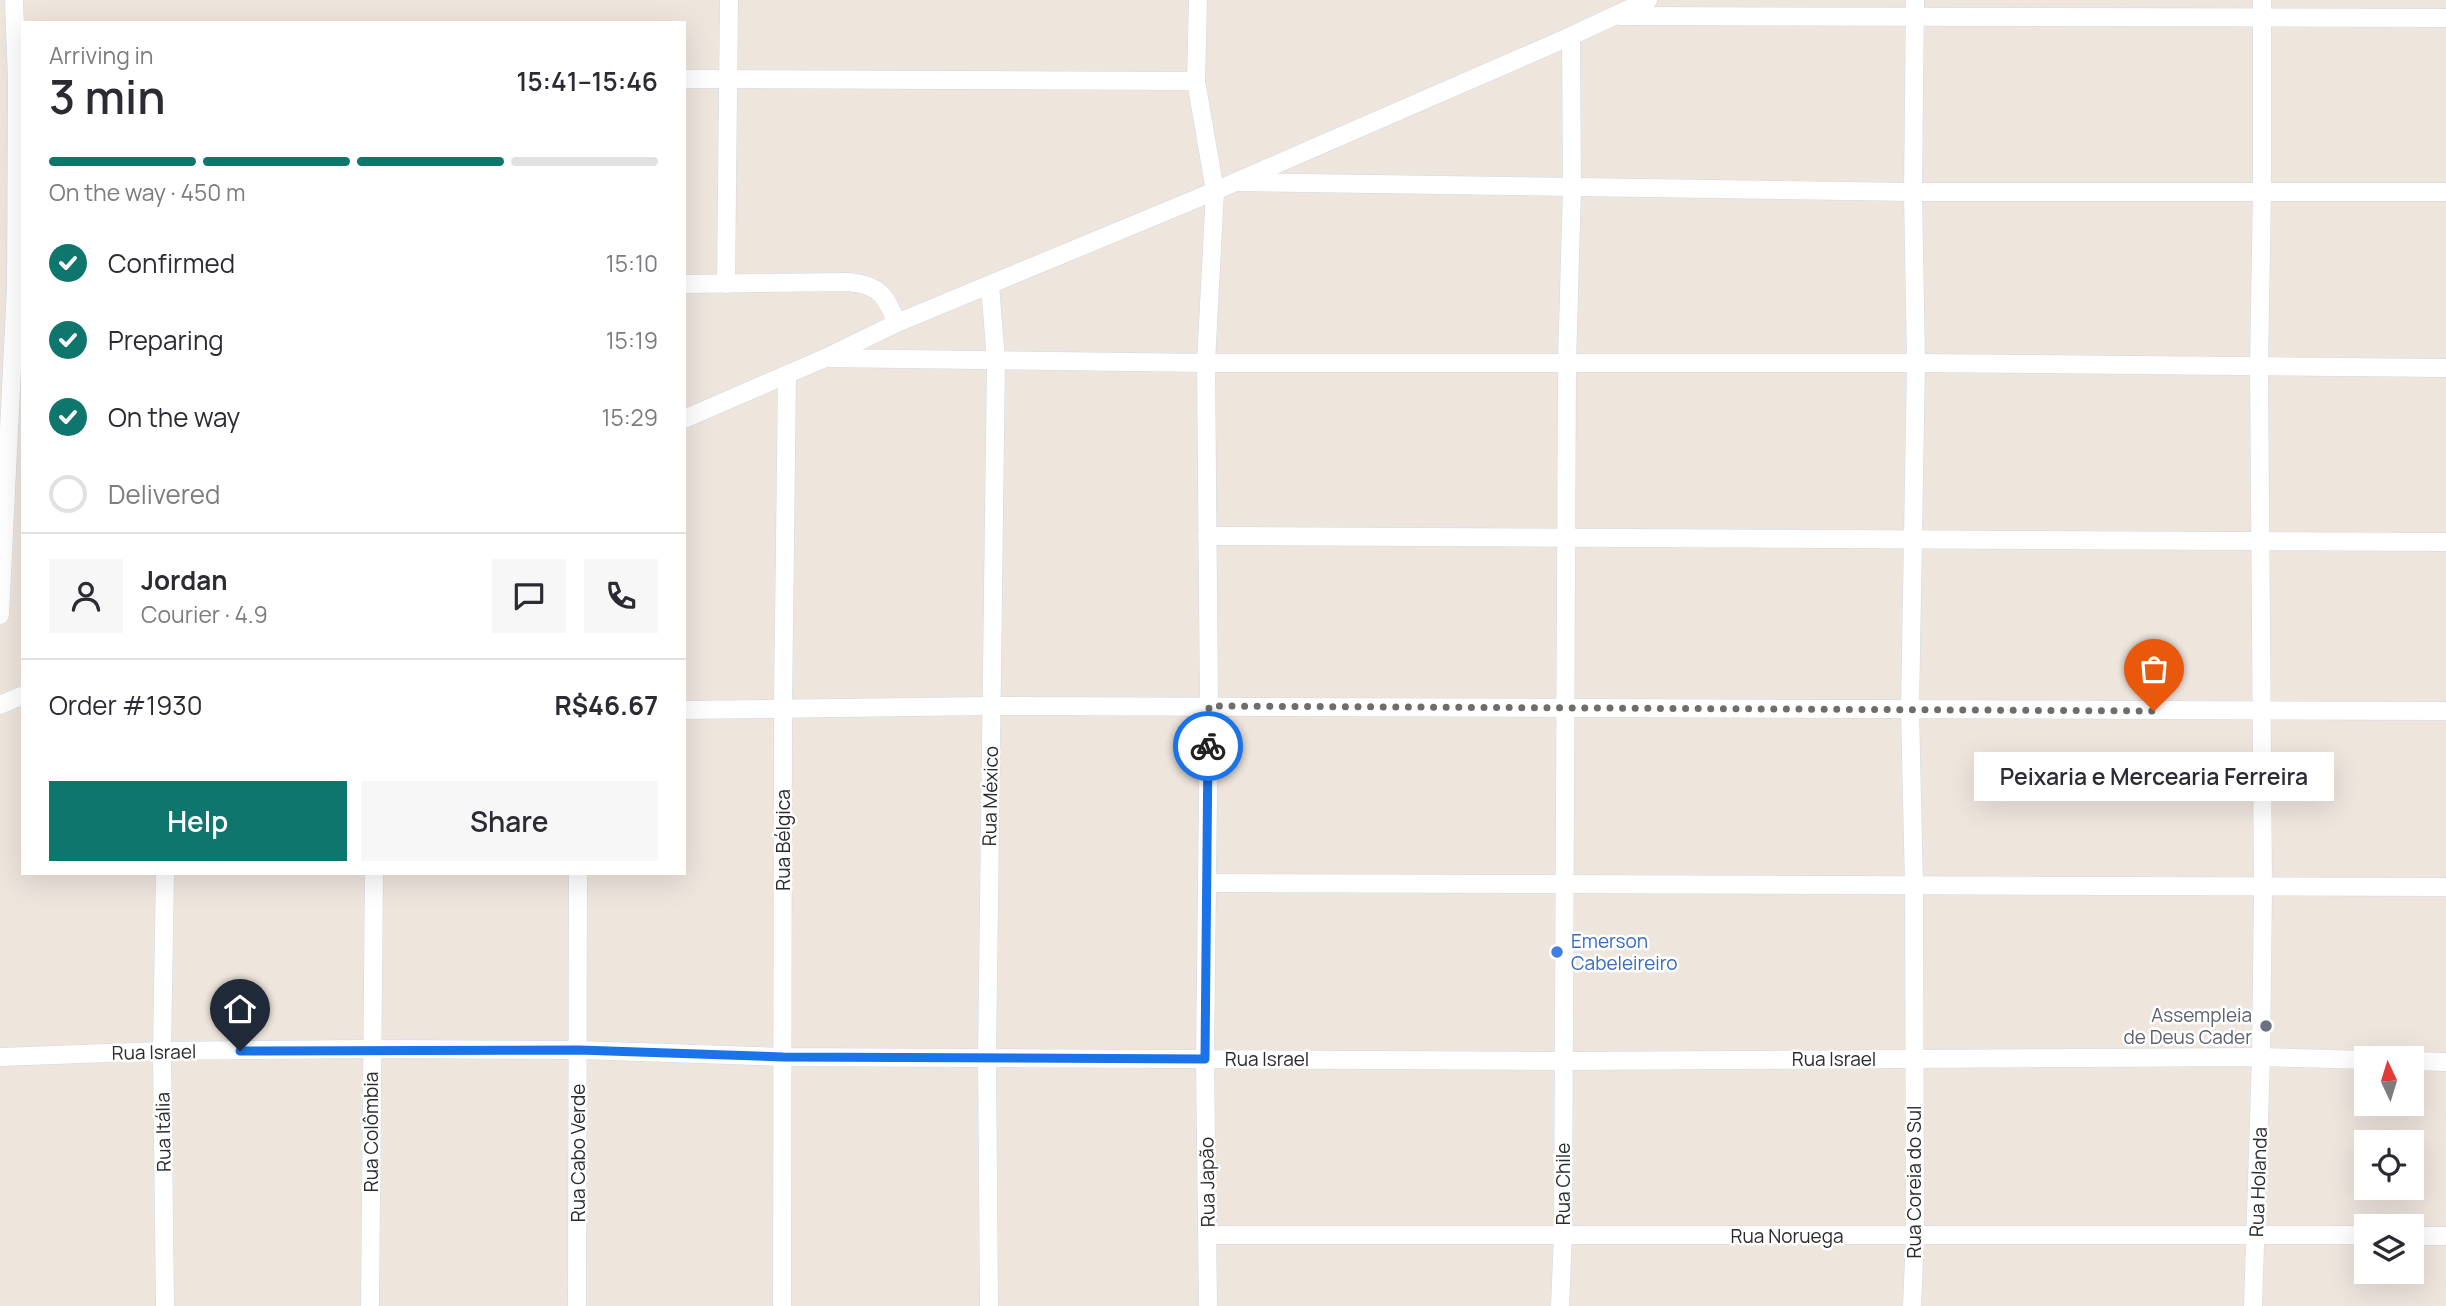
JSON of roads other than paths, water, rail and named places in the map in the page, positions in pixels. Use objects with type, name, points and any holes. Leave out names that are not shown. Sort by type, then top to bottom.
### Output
[{"type":"street","points":[[0,615],[20,81],[14,0]]},
{"type":"street","points":[[726,284],[729,0]]},
{"type":"street","name":"Rua Japão","points":[[1198,0],[1196,81],[1215,191],[1206,363],[1209,706],[1205,1059],[1208,1306]]},
{"type":"street","points":[[686,418],[825,358],[897,323],[1236,182],[1648,0]]},
{"type":"street","points":[[1612,16],[1915,9],[2261,9],[2446,18]]},
{"type":"street","name":"Rua Coreia do Sul","points":[[1912,1306],[1915,1236],[1914,886],[1910,710],[1916,363],[1913,192],[1915,9]]},
{"type":"street","name":"Rua Holanda","points":[[2253,1306],[2263,888],[2259,366],[2261,9]]},
{"type":"street","name":"Rua Chile","points":[[1560,1306],[1563,1235],[1566,363],[1572,189],[1571,36]]},
{"type":"street","points":[[686,79],[1196,81]]},
{"type":"street","points":[[1236,182],[1913,192],[2446,192]]},
{"type":"street","points":[[686,284],[867,284],[880,292],[897,323]]},
{"type":"street","name":"Rua México","points":[[989,1306],[987,1058],[996,360],[990,286]]},
{"type":"street","points":[[825,358],[1206,363],[1916,363],[2446,368]]},
{"type":"street","name":"Rua Bélgica","points":[[782,1306],[783,708],[787,375]]},
{"type":"street","points":[[1207,536],[2446,542]]},
{"type":"street","points":[[686,710],[1209,706],[2446,711]]},
{"type":"street","name":"Rua Itália","points":[[165,875],[162,1051],[165,1306]]},
{"type":"street","name":"Rua Colômbia","points":[[370,1306],[374,875]]},
{"type":"street","name":"Rua Cabo Verde","points":[[577,1306],[578,875]]},
{"type":"street","points":[[1208,883],[2446,887]]},
{"type":"street","name":"Rua Israel","points":[[0,1057],[162,1051],[371,1049],[579,1050],[783,1057],[1563,1061],[2261,1057],[2354,1060]]},
{"type":"street","points":[[2424,1061],[2446,1062]]},
{"type":"street","name":"Rua Noruega","points":[[1208,1235],[2354,1235]]},
{"type":"street","points":[[2424,1236],[2446,1236]]},
{"type":"place","name":"Peixaria e Mercearia Ferreira","points":[[2154,711]]},
{"type":"place","name":"Emerson Cabeleireiro","points":[[1557,952]]},
{"type":"place","name":"Assempleia de Deus Cader","points":[[2266,1026]]}]
